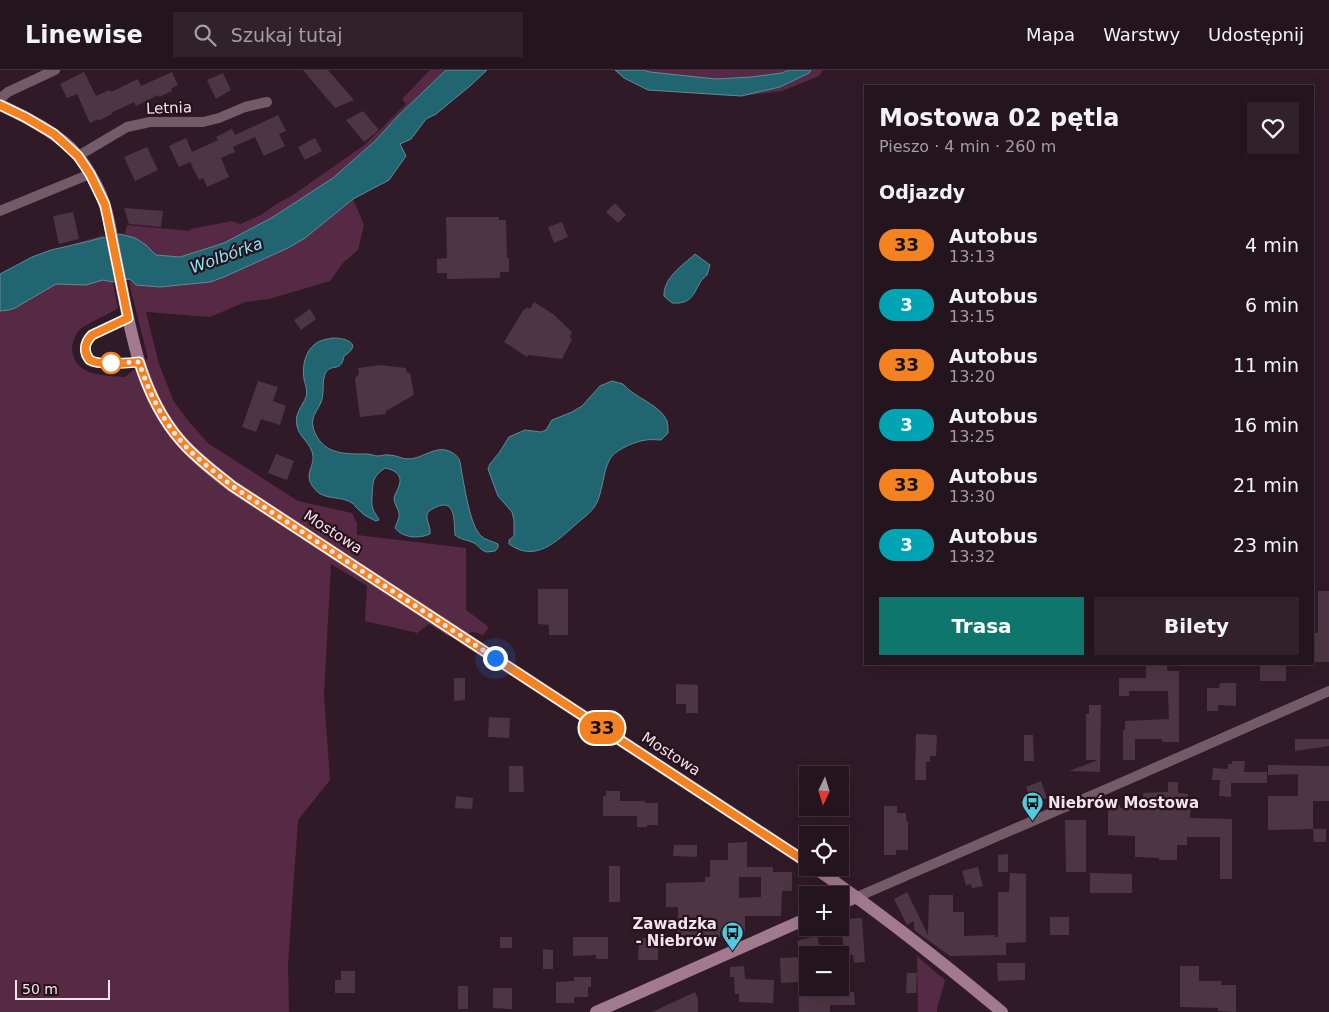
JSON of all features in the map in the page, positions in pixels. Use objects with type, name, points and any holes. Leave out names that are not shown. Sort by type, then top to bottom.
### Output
[{"type":"street","points":[[0,99],[8,92],[55,70]]},
{"type":"street","name":"Letnia","points":[[78,156],[127,127],[150,122],[203,122],[267,102]]},
{"type":"street","name":"Mostowa","points":[[0,105],[54,134],[78,156],[90,174],[105,205],[128,318],[145,380],[164,418],[180,440],[204,464],[241,491],[799,857]]},
{"type":"street","points":[[0,211],[90,174]]},
{"type":"street","points":[[849,900],[1329,691]]},
{"type":"street","points":[[826,876],[960,977],[1002,1012]]},
{"type":"street","points":[[596,1012],[799,922]]},
{"type":"shaded area","points":[[430,70],[487,70],[436,114],[426,119],[411,139],[400,144],[406,156],[389,180],[353,199],[364,225],[358,250],[343,263],[330,281],[269,299],[245,302],[210,317],[146,312],[159,364],[174,402],[209,444],[298,501],[352,513],[357,523],[357,535],[466,548],[466,610],[489,627],[483,635],[474,632],[448,636],[429,624],[417,633],[365,621],[367,586],[331,564],[324,695],[330,780],[298,820],[288,964],[289,1012],[0,1012],[0,280],[36,256],[103,235],[118,308],[80,329],[72,344],[73,356],[77,364],[90,372],[107,376],[125,377],[148,358],[131,291],[123,241],[127,225],[190,231],[190,229],[232,221],[240,224],[261,215],[363,146],[406,104],[402,99]]},
{"type":"shaded area","points":[[615,70],[823,70],[819,76],[782,91],[741,96],[648,90],[624,78]]},
{"type":"shaded area","points":[[917,956],[945,980],[937,1012],[918,1012]]},
{"type":"water","name":"Wolbórka","points":[[446,70],[487,70],[436,114],[426,119],[411,139],[400,144],[406,156],[389,180],[353,199],[305,238],[288,248],[210,282],[160,287],[136,285],[130,279],[113,282],[103,280],[86,285],[56,284],[15,308],[0,311],[0,274],[32,257],[51,250],[120,234],[135,238],[156,255],[180,257],[224,243],[273,217],[333,178],[375,141]]},
{"type":"water","points":[[615,70],[643,70],[716,79],[751,77],[782,73],[789,70],[811,70],[809,73],[780,87],[741,96],[648,90],[624,78]]},
{"type":"water","points":[[695,254],[710,265],[707,275],[691,298],[680,303],[672,303],[664,296],[667,283],[675,272]]},
{"type":"water","points":[[333,338],[343,339],[351,342],[353,345],[339,366],[331,368],[326,372],[322,398],[313,421],[314,430],[319,440],[324,446],[344,453],[388,455],[408,459],[440,450],[453,453],[460,461],[466,497],[477,531],[481,536],[498,544],[498,548],[495,551],[485,551],[474,543],[455,535],[454,518],[451,508],[443,505],[428,512],[430,534],[421,537],[411,537],[398,531],[395,528],[399,513],[394,498],[400,479],[395,472],[389,469],[385,468],[381,471],[375,477],[373,484],[372,506],[379,520],[376,521],[363,514],[352,503],[322,495],[314,488],[309,479],[313,460],[312,452],[300,434],[296,422],[307,394],[303,369],[307,355],[317,343]]},
{"type":"water","points":[[612,381],[623,384],[659,410],[667,421],[668,433],[661,440],[637,442],[615,453],[607,465],[600,495],[594,507],[553,543],[536,551],[519,549],[509,544],[509,540],[514,536],[514,520],[512,512],[498,496],[488,469],[490,464],[509,437],[525,430],[541,432],[546,430],[552,420],[582,406],[600,386]]},
{"type":"building","points":[[303,70],[328,70],[354,100],[335,108]]},
{"type":"building","points":[[84,72],[96,96],[110,90],[111,92],[138,79],[141,86],[172,72],[178,85],[171,89],[172,91],[159,97],[158,95],[136,106],[134,102],[98,121],[98,119],[90,123],[77,94],[67,98],[60,84]]},
{"type":"building","points":[[223,73],[231,90],[216,99],[207,80]]},
{"type":"building","points":[[363,111],[379,130],[364,142],[346,120]]},
{"type":"building","points":[[278,115],[286,131],[279,134],[285,146],[264,156],[255,137],[233,147],[235,152],[221,158],[229,177],[207,187],[203,178],[199,180],[190,162],[179,167],[169,146],[186,138],[192,152],[218,140],[216,137],[232,129],[235,135]]},
{"type":"building","points":[[315,138],[322,151],[305,160],[298,147]]},
{"type":"building","points":[[147,147],[158,170],[135,181],[124,157]]},
{"type":"building","points":[[615,203],[626,215],[618,223],[606,212]]},
{"type":"building","points":[[124,208],[163,211],[161,227],[129,224]]},
{"type":"building","points":[[73,212],[79,239],[59,244],[53,216]]},
{"type":"building","points":[[446,217],[499,217],[499,220],[506,220],[509,272],[500,272],[500,278],[447,279],[447,273],[437,273],[437,259],[447,258]]},
{"type":"building","points":[[562,222],[568,237],[554,243],[548,227]]},
{"type":"building","points":[[534,302],[553,314],[572,332],[570,337],[572,339],[562,359],[528,355],[527,357],[504,342],[524,309],[527,307],[530,309]]},
{"type":"building","points":[[310,309],[316,319],[301,330],[294,320]]},
{"type":"building","points":[[381,365],[406,368],[407,373],[410,373],[414,395],[386,411],[386,414],[360,417],[355,379],[359,375],[358,368]]},
{"type":"building","points":[[258,381],[278,387],[273,401],[286,406],[280,425],[261,419],[256,432],[242,427]]},
{"type":"building","points":[[276,454],[294,461],[287,480],[268,473]]},
{"type":"building","points":[[538,589],[568,589],[568,635],[549,635],[549,625],[538,624]]},
{"type":"building","points":[[1318,591],[1329,591],[1329,662],[1314,662],[1314,633],[1318,633]]},
{"type":"building","points":[[1146,665],[1167,665],[1167,671],[1179,671],[1179,742],[1162,742],[1162,739],[1135,739],[1135,760],[1123,760],[1123,730],[1125,730],[1125,721],[1169,719],[1168,691],[1129,691],[1129,696],[1119,696],[1119,678],[1146,678]]},
{"type":"building","points":[[1260,665],[1286,665],[1286,681],[1260,681]]},
{"type":"building","points":[[454,678],[465,678],[465,700],[454,701]]},
{"type":"building","points":[[1220,683],[1236,683],[1236,706],[1218,705],[1218,711],[1207,711],[1207,688],[1219,688]]},
{"type":"building","points":[[676,684],[698,685],[698,713],[686,713],[686,704],[676,704]]},
{"type":"building","points":[[1089,705],[1101,705],[1100,772],[1069,771],[1098,760],[1086,760],[1086,714],[1089,714]]},
{"type":"building","points":[[489,717],[510,718],[509,738],[488,737]]},
{"type":"building","points":[[916,734],[937,735],[936,756],[930,756],[930,762],[926,762],[926,780],[915,780]]},
{"type":"building","points":[[1024,735],[1033,735],[1034,761],[1024,761]]},
{"type":"building","points":[[1295,739],[1329,739],[1329,746],[1295,751]]},
{"type":"building","points":[[1232,761],[1245,761],[1244,772],[1267,772],[1267,783],[1231,783],[1231,797],[1219,796],[1220,780],[1212,780],[1213,768],[1228,769],[1228,764],[1232,764]]},
{"type":"building","points":[[1268,765],[1329,766],[1329,801],[1313,801],[1313,829],[1268,830],[1268,796],[1298,796],[1298,774],[1268,775]]},
{"type":"building","points":[[509,766],[523,766],[524,792],[509,792]]},
{"type":"building","points":[[1041,781],[1047,798],[1032,804],[1026,787]]},
{"type":"building","points":[[1168,782],[1178,782],[1178,793],[1188,794],[1187,801],[1191,801],[1190,818],[1232,819],[1232,879],[1220,879],[1220,837],[1187,837],[1187,845],[1177,845],[1177,860],[1159,860],[1159,858],[1135,857],[1135,836],[1108,835],[1108,805],[1120,805],[1120,808],[1142,808],[1143,793],[1168,792]]},
{"type":"building","points":[[606,791],[620,791],[620,801],[658,803],[658,825],[637,827],[637,816],[603,816],[603,796],[606,796]]},
{"type":"building","points":[[456,796],[473,798],[472,809],[455,808]]},
{"type":"building","points":[[884,806],[897,806],[897,813],[906,813],[906,821],[908,821],[908,850],[896,850],[896,855],[884,855]]},
{"type":"building","points":[[1065,820],[1086,820],[1086,872],[1066,872]]},
{"type":"building","points":[[1313,829],[1326,829],[1326,842],[1314,842]]},
{"type":"building","points":[[747,842],[747,867],[773,867],[773,872],[792,872],[792,891],[782,891],[781,916],[745,916],[745,931],[720,931],[720,937],[697,937],[697,943],[681,943],[681,932],[678,932],[678,907],[666,907],[666,883],[705,882],[705,877],[710,877],[710,860],[728,860],[728,843]],"holes":[[[739,877],[761,877],[761,897],[739,898]]]},
{"type":"building","points":[[674,845],[697,845],[697,857],[673,856]]},
{"type":"building","points":[[1008,854],[1008,872],[998,872],[998,855]]},
{"type":"building","points":[[609,866],[620,866],[620,902],[609,902]]},
{"type":"building","points":[[978,867],[983,886],[972,888],[971,884],[966,885],[962,871]]},
{"type":"building","points":[[1010,873],[1026,874],[1026,942],[1006,943],[1006,955],[950,956],[914,930],[914,921],[907,925],[894,899],[907,892],[928,935],[929,895],[953,895],[953,912],[964,912],[964,936],[995,935],[995,937],[998,937],[998,892],[1009,892]]},
{"type":"building","points":[[1090,873],[1132,874],[1132,893],[1090,893]]},
{"type":"building","points":[[1050,917],[1069,917],[1069,935],[1050,935]]},
{"type":"building","points":[[862,918],[865,962],[854,963],[853,955],[849,955],[849,946],[843,946],[842,936],[849,936],[849,919]]},
{"type":"building","points":[[817,936],[820,946],[799,946],[799,949],[797,941]]},
{"type":"building","points":[[500,937],[512,937],[512,948],[500,948]]},
{"type":"building","points":[[573,937],[608,937],[608,959],[596,959],[596,955],[573,956]]},
{"type":"building","points":[[639,938],[658,938],[658,960],[638,960]]},
{"type":"building","points":[[543,949],[553,950],[553,969],[543,969]]},
{"type":"building","points":[[799,957],[799,996],[849,996],[849,992],[854,992],[855,1005],[830,1005],[830,1012],[799,1012],[798,982],[781,983],[780,958]]},
{"type":"building","points":[[997,963],[1025,963],[1025,980],[998,981]]},
{"type":"building","points":[[744,966],[745,979],[774,980],[773,1003],[739,1002],[739,994],[735,994],[734,977],[730,977],[730,967]]},
{"type":"building","points":[[1180,966],[1199,966],[1199,981],[1222,981],[1221,985],[1236,985],[1236,1012],[1218,1011],[1218,1008],[1180,1007]]},
{"type":"building","points":[[341,971],[355,971],[355,993],[335,993],[335,980],[341,980]]},
{"type":"building","points":[[907,973],[917,973],[916,993],[906,993]]},
{"type":"building","points":[[574,977],[591,977],[588,997],[574,997],[574,1003],[556,1003],[556,982],[574,981]]},
{"type":"building","points":[[458,986],[468,986],[468,1009],[458,1009]]},
{"type":"building","points":[[493,988],[512,988],[512,1009],[493,1008]]},
{"type":"building","points":[[695,992],[698,999],[698,1012],[652,1012]]},
{"type":"bus line","name":"33","points":[[0,105],[54,134],[78,156],[90,174],[105,205],[128,318],[92,335],[88,339],[85,346],[86,354],[90,360],[111,364],[139,362],[153,398],[164,418],[180,440],[204,464],[232,486],[799,857]]},
{"type":"place","name":"Niebrów Mostowa","points":[[1032,822]]},
{"type":"place","name":"Zawadzka - Niebrów","points":[[733,952]]},
{"type":"route","points":[[111,363],[139,362],[153,398],[164,418],[180,440],[204,464],[232,486],[495,658]]}]
